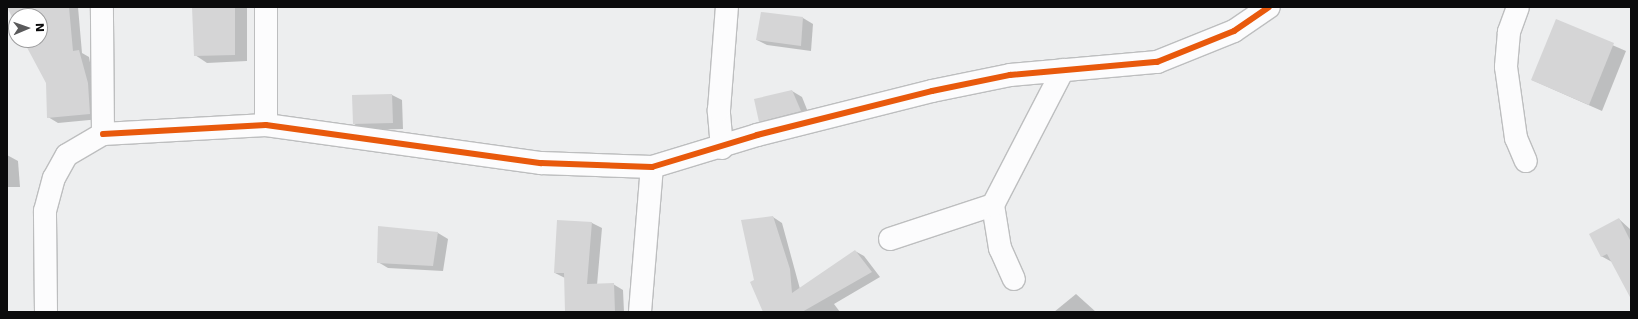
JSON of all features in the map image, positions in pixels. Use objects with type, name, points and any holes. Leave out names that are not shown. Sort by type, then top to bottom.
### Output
[{"type":"street","points":[[102,7],[103,134]]},
{"type":"street","points":[[266,7],[266,125]]},
{"type":"street","points":[[722,148],[720,110],[727,7]]},
{"type":"street","points":[[46,312],[45,211],[54,178],[67,154],[103,134],[266,125],[541,163],[652,167],[722,148],[757,135],[932,91],[1010,75],[1157,62],[1234,30],[1269,7]]},
{"type":"street","points":[[1518,7],[1509,32],[1506,67],[1516,138],[1526,161]]},
{"type":"street","points":[[1014,279],[1000,248],[993,205],[1063,70]]},
{"type":"street","points":[[640,312],[652,167]]},
{"type":"street","points":[[890,239],[993,205]]},
{"type":"building","points":[[7,7],[69,7],[73,51],[79,50],[88,83],[90,114],[47,118],[46,83],[27,48],[48,48],[48,8],[8,9]]},
{"type":"building","points":[[192,7],[235,7],[235,55],[194,56]]},
{"type":"building","points":[[761,12],[803,17],[801,46],[756,40]]},
{"type":"building","points":[[1556,19],[1614,43],[1589,105],[1531,80]]},
{"type":"building","points":[[792,90],[801,111],[759,122],[754,99]]},
{"type":"building","points":[[392,94],[393,123],[353,124],[352,95]]},
{"type":"building","points":[[773,216],[790,269],[792,293],[855,250],[872,272],[802,312],[763,312],[750,282],[754,280],[741,220]]},
{"type":"building","points":[[1619,218],[1631,242],[1631,299],[1607,254],[1601,257],[1589,234]]},
{"type":"building","points":[[557,220],[592,222],[587,284],[614,283],[615,312],[565,312],[564,273],[554,273]]},
{"type":"building","points":[[378,226],[438,232],[433,266],[377,263]]},
{"type":"cycle path","points":[[103,134],[266,125],[541,163],[652,167],[757,135],[932,91],[1010,75],[1157,62],[1234,31],[1269,7]]}]
